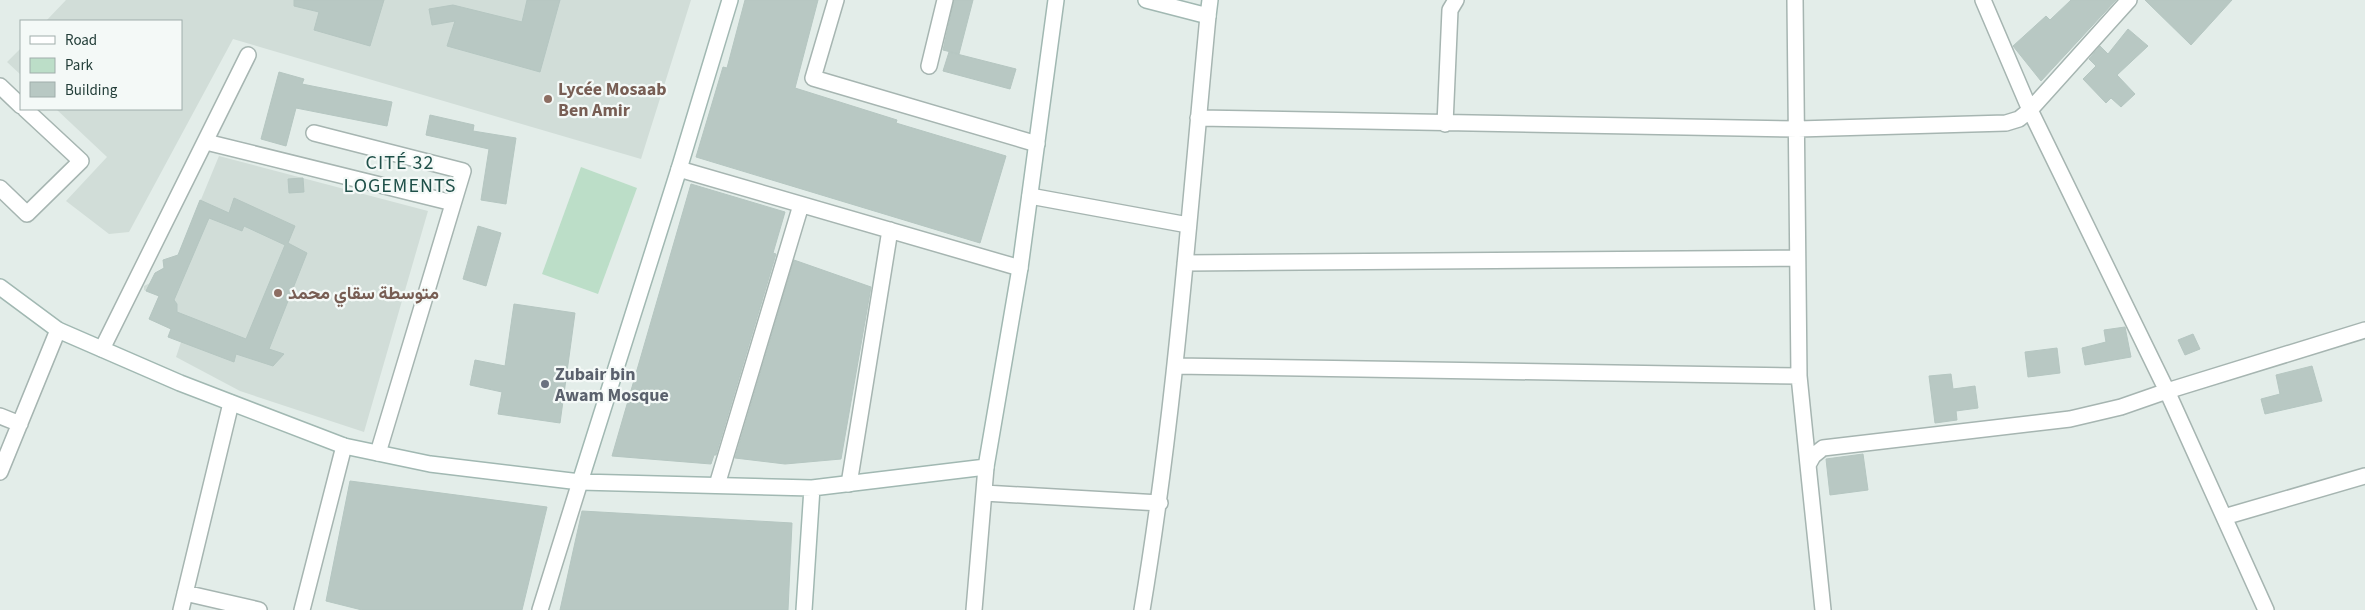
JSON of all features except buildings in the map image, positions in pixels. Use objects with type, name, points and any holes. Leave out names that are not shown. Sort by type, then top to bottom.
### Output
[{"type":"street","points":[[540,610],[679,169],[730,0]]},
{"type":"street","points":[[836,0],[814,78],[1037,144]]},
{"type":"street","points":[[929,66],[946,0]]},
{"type":"street","points":[[974,610],[986,467],[1020,268],[1056,0]]},
{"type":"street","points":[[1146,0],[1208,16]]},
{"type":"street","points":[[1142,610],[1160,503],[1210,0]]},
{"type":"street","points":[[1445,124],[1450,10],[1456,0]]},
{"type":"street","points":[[1806,0],[1795,6],[1798,129],[1797,258],[1799,376],[1823,610]]},
{"type":"street","points":[[1198,118],[1798,129],[2006,123],[2019,119],[2030,110],[2129,0]]},
{"type":"street","points":[[1984,1],[2030,110],[2167,390],[2266,610]]},
{"type":"street","points":[[102,349],[248,55]]},
{"type":"street","points":[[0,86],[20,105]]},
{"type":"street","points":[[0,188],[27,214],[81,161],[26,110]]},
{"type":"street","points":[[314,133],[463,171],[378,453]]},
{"type":"street","points":[[206,142],[453,203]]},
{"type":"street","points":[[679,169],[1020,268]]},
{"type":"street","points":[[1030,196],[1188,225]]},
{"type":"street","points":[[717,485],[801,205]]},
{"type":"street","points":[[849,484],[890,230]]},
{"type":"street","points":[[1185,263],[1797,258]]},
{"type":"street","points":[[0,287],[58,330],[180,383],[344,446],[430,464],[580,482],[812,488],[986,467]]},
{"type":"street","points":[[0,472],[58,330]]},
{"type":"street","points":[[1808,465],[1813,456],[1823,448],[2070,419],[2121,407],[2167,390],[2365,330]]},
{"type":"street","points":[[1175,366],[1799,376]]},
{"type":"street","points":[[181,610],[231,403]]},
{"type":"street","points":[[0,416],[20,424]]},
{"type":"street","points":[[302,610],[344,446]]},
{"type":"street","points":[[2224,517],[2365,476]]},
{"type":"street","points":[[804,610],[812,488]]},
{"type":"street","points":[[984,493],[1160,503]]},
{"type":"street","points":[[185,593],[259,610]]},
{"type":"shaded area","name":"Lycée Mosaab Ben Amir","points":[[66,0],[691,0],[641,159],[233,39],[129,232],[109,234],[66,201],[107,157],[57,110],[182,110],[182,20],[47,20]]},
{"type":"shaded area","points":[[20,49],[20,74],[7,62]]},
{"type":"shaded area","name":"متوسطة سقاي محمد","points":[[219,156],[428,211],[364,432],[240,391],[176,357],[181,342],[171,329],[149,319],[159,296],[144,290],[144,286],[150,283],[155,273],[164,268],[163,262],[166,259],[176,260]]},
{"type":"green space","points":[[581,167],[637,188],[598,294],[542,274]]},
{"type":"place","name":"Lycée Mosaab Ben Amir","points":[[548,99]]},
{"type":"place","name":"متوسطة سقاي محمد","points":[[278,293]]},
{"type":"place","name":"Zubair bin Awam Mosque","points":[[545,384]]},
{"type":"district","name":"CITÉ 32 LOGEMENTS","points":[[400,174]]}]
